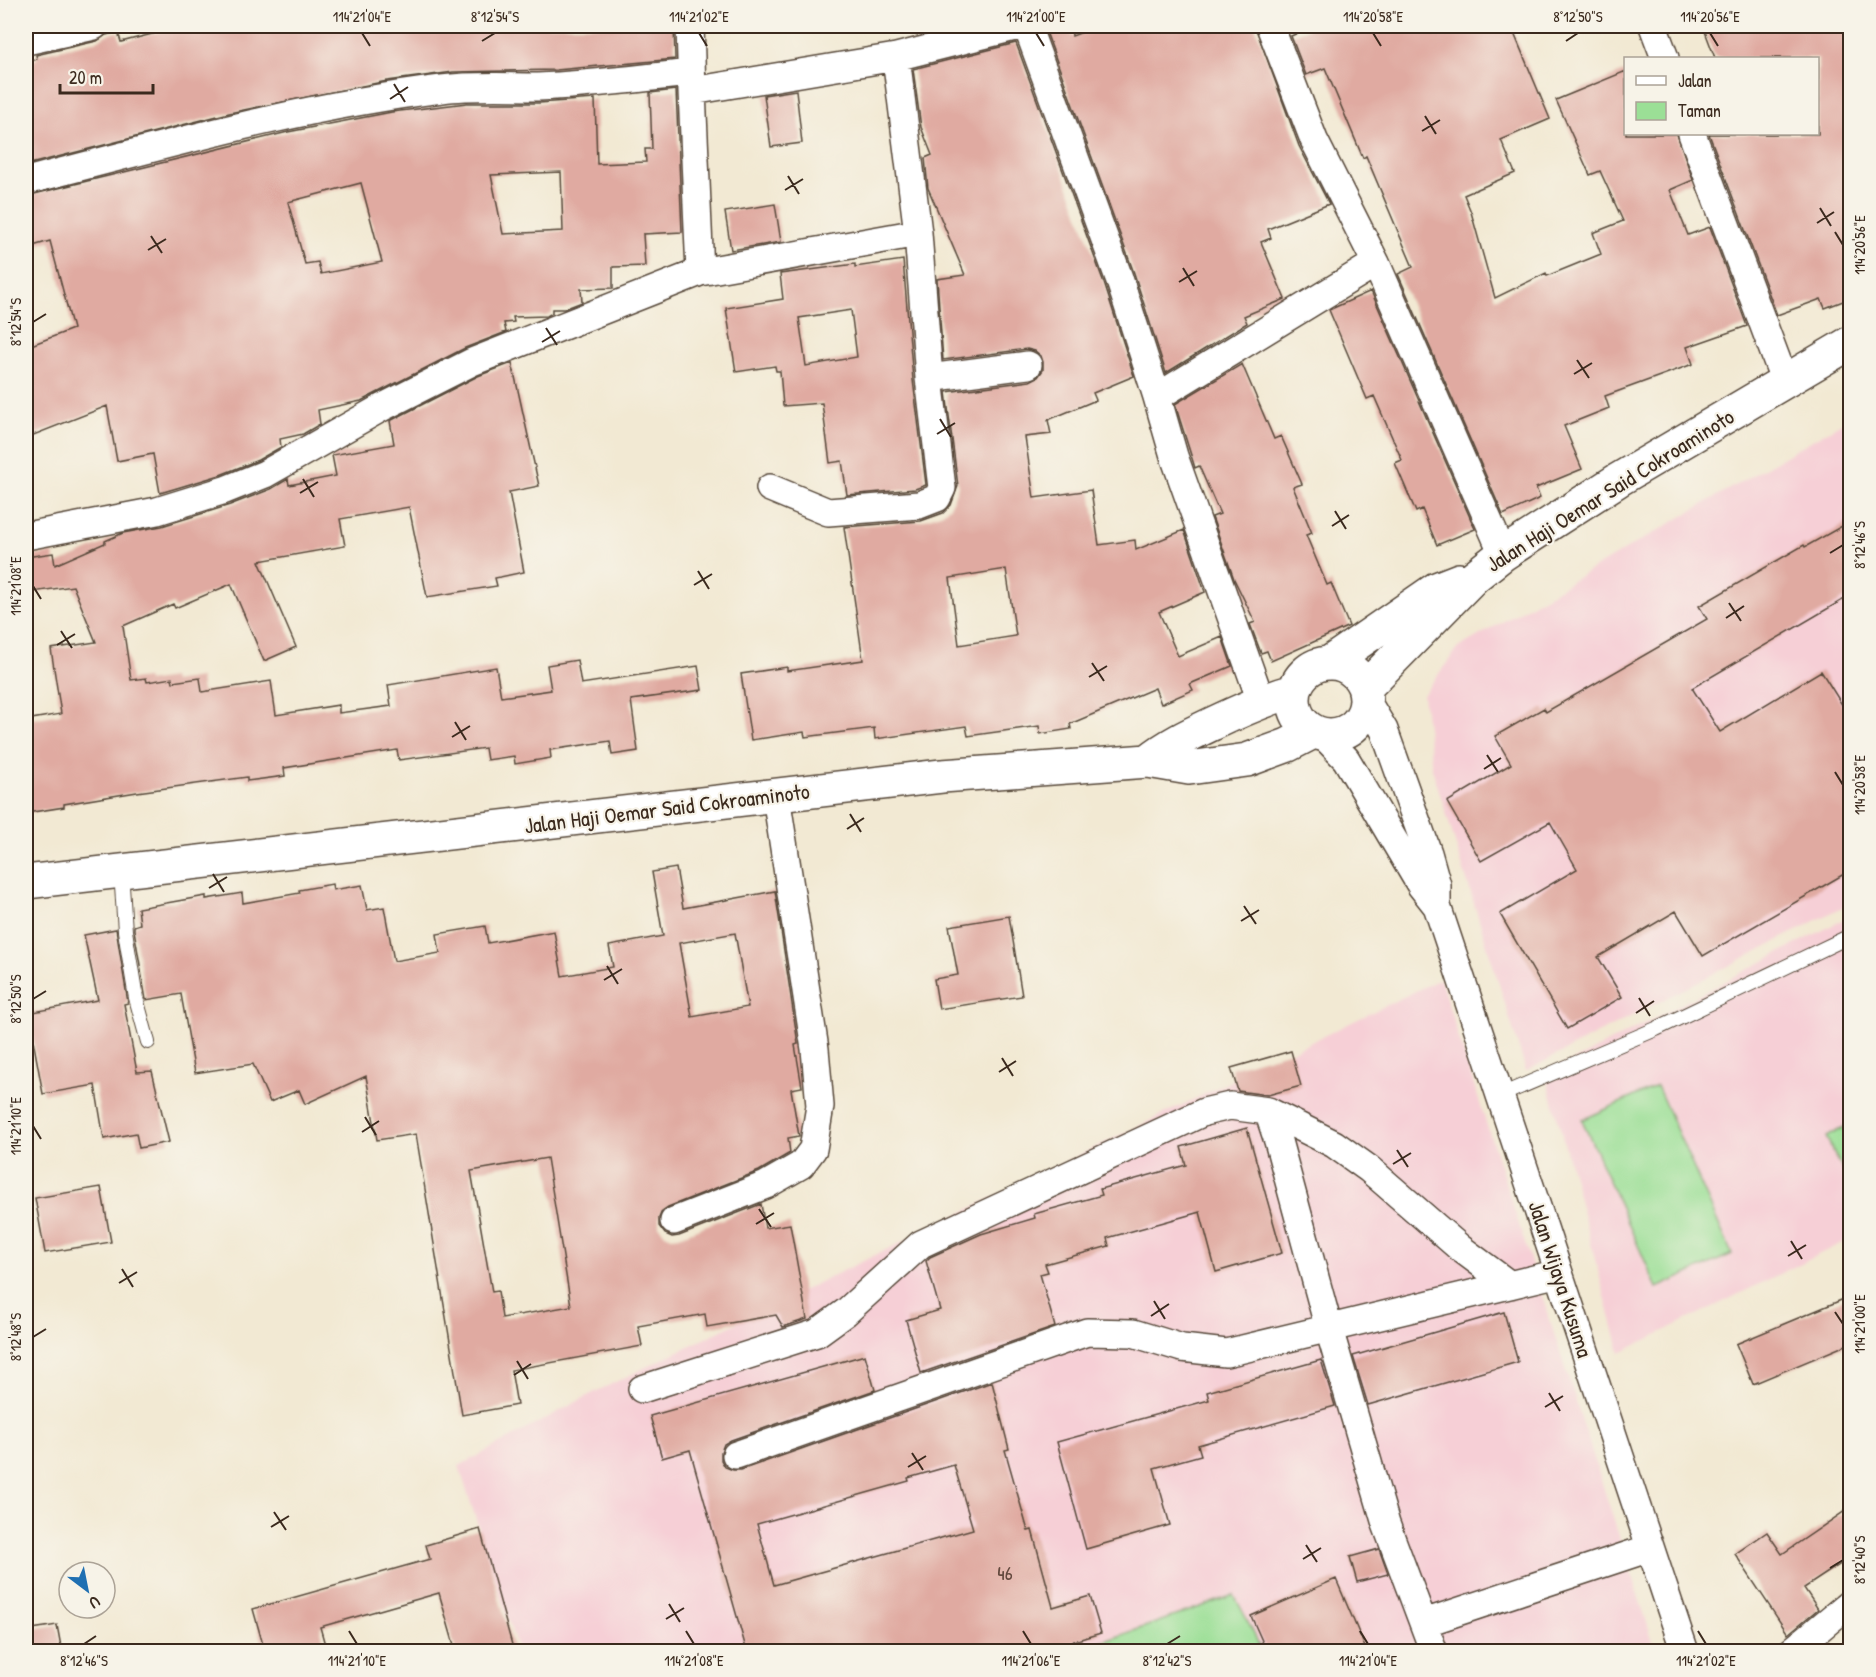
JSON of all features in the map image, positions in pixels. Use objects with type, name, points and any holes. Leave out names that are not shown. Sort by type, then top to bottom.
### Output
[{"type":"main road","name":"Jalan Haji Oemar Said Cokroaminoto","points":[[1366,694],[1475,576],[1503,554],[1618,480],[1851,343]]},
{"type":"main road","points":[[1329,663],[1436,589],[1475,576]]},
{"type":"main road","points":[[1321,664],[1341,664],[1359,678],[1366,694],[1365,711],[1353,728],[1334,735],[1318,734],[1298,718],[1294,705],[1294,691],[1297,683],[1307,671],[1321,664]]},
{"type":"main road","points":[[1148,761],[1172,744],[1261,701],[1294,691]]},
{"type":"main road","name":"Jalan Haji Oemar Said Cokroaminoto","points":[[26,882],[942,777],[1148,761],[1189,768],[1247,760],[1318,734]]},
{"type":"street","points":[[26,41],[94,26]]},
{"type":"street","points":[[690,26],[700,272]]},
{"type":"street","points":[[26,181],[228,130],[354,102],[444,89],[486,86],[539,87],[691,82],[896,57],[1019,26]]},
{"type":"street","points":[[1027,26],[1119,278],[1174,456],[1261,701]]},
{"type":"street","points":[[1270,26],[1314,140],[1376,263],[1503,554]]},
{"type":"street","points":[[1653,26],[1665,57]]},
{"type":"street","points":[[770,488],[828,512],[920,505],[937,498],[942,488],[929,378],[918,233],[896,57]]},
{"type":"street","points":[[1692,135],[1785,382]]},
{"type":"street","points":[[26,536],[157,511],[225,490],[265,474],[381,408],[472,362],[700,272],[918,233]]},
{"type":"street","points":[[1157,397],[1376,263]]},
{"type":"street","points":[[929,378],[1028,365]]},
{"type":"street","points":[[1366,694],[1384,730],[1428,853],[1437,885],[1437,906]]},
{"type":"street","points":[[1318,734],[1346,759],[1416,879],[1437,906]]},
{"type":"street","points":[[674,1221],[766,1185],[801,1165],[813,1149],[820,1106],[815,1049],[776,795]]},
{"type":"street","name":"Jalan Wijaya Kusuma","points":[[1437,906],[1685,1652]]},
{"type":"street","points":[[642,1389],[817,1333],[846,1312],[921,1244],[1204,1112],[1230,1106],[1268,1111],[1334,1144],[1369,1169],[1460,1248],[1510,1285]]},
{"type":"street","points":[[1268,1111],[1386,1524],[1434,1652]]},
{"type":"street","points":[[736,1455],[1087,1332],[1133,1333],[1182,1348],[1226,1353],[1559,1273]]},
{"type":"street","points":[[1424,1623],[1650,1548]]},
{"type":"street","points":[[1791,1652],[1851,1603]]},
{"type":"lane","points":[[122,872],[125,931],[136,998],[148,1041]]},
{"type":"lane","points":[[1501,1095],[1656,1029],[1851,936]]},
{"type":"shaded area","points":[[1850,418],[1850,903],[1526,1071],[1432,768],[1423,695],[1458,648]]},
{"type":"shaded area","points":[[1850,916],[1850,1239],[1620,1353],[1546,1075]]},
{"type":"shaded area","points":[[1440,979],[1656,1651],[1261,1651],[1234,1595],[1077,1651],[518,1651],[459,1466],[591,1394]]},
{"type":"green space","points":[[1657,1086],[1732,1254],[1657,1288],[1582,1120]]},
{"type":"green space","points":[[1850,1124],[1850,1184],[1826,1137]]},
{"type":"green space","points":[[1234,1595],[1261,1651],[1077,1651]]},
{"type":"building","points":[[183,26],[674,26],[675,59],[556,70],[453,72],[387,81],[229,113],[26,165],[26,63],[37,59],[36,55],[97,41],[106,35],[118,32],[121,42]]},
{"type":"building","points":[[1044,26],[1071,26],[1072,36],[1099,26],[1255,26],[1299,146],[1329,204],[1268,229],[1271,238],[1261,242],[1285,299],[1244,316],[1247,323],[1166,373],[1134,273]]},
{"type":"building","points":[[1314,26],[1511,26],[1550,119],[1501,140],[1515,173],[1464,195],[1471,212],[1495,298],[1546,273],[1547,276],[1601,254],[1593,233],[1623,221],[1600,171],[1590,175],[1556,100],[1624,72],[1624,135],[1677,135],[1693,180],[1670,190],[1688,235],[1710,227],[1747,326],[1687,347],[1693,364],[1605,396],[1609,408],[1564,426],[1582,469],[1536,488],[1540,498],[1503,515],[1398,274],[1413,267],[1366,156],[1363,158],[1325,68],[1306,75],[1291,36]]},
{"type":"building","points":[[1703,26],[1851,26],[1851,298],[1825,308],[1821,299],[1777,315],[1709,135],[1819,135],[1819,57],[1715,57]]},
{"type":"building","points":[[1016,43],[1104,283],[1134,376],[1093,393],[1096,400],[1048,420],[1051,434],[1025,437],[1034,498],[1091,490],[1099,545],[1135,540],[1136,550],[1184,530],[1205,592],[1159,612],[1178,656],[1222,637],[1232,666],[1190,684],[1193,690],[1161,704],[1155,688],[1070,724],[1071,729],[1040,734],[1039,726],[968,736],[966,726],[875,739],[874,728],[805,737],[804,732],[751,740],[741,674],[787,667],[787,671],[863,660],[844,527],[921,521],[943,513],[951,505],[958,486],[946,392],[1030,381],[1038,377],[1043,370],[1041,356],[1027,349],[943,360],[937,279],[965,275],[928,188],[925,158],[932,155],[921,127],[913,69]],"holes":[[[1006,569],[1016,636],[959,645],[950,578]]]},
{"type":"building","points":[[676,90],[682,232],[643,234],[645,266],[613,267],[613,288],[581,289],[582,302],[564,309],[552,309],[552,313],[547,316],[513,317],[514,322],[504,323],[506,332],[465,348],[361,401],[318,410],[320,424],[303,434],[280,439],[281,447],[258,460],[220,475],[160,493],[153,454],[117,461],[107,406],[26,438],[26,347],[73,329],[50,241],[26,248],[26,196],[288,132],[392,112],[467,103],[539,103],[595,99],[597,164],[646,162],[645,149],[652,149],[650,93]],"holes":[[[561,172],[563,231],[503,234],[491,175]],[[361,183],[382,262],[321,274],[318,262],[305,264],[288,202]]]},
{"type":"building","points":[[796,90],[802,143],[771,147],[764,95]]},
{"type":"building","points":[[775,204],[781,242],[731,250],[725,212]]},
{"type":"building","points":[[903,260],[913,380],[926,485],[915,489],[847,495],[842,461],[830,463],[822,403],[783,406],[780,371],[776,371],[775,366],[736,372],[726,308],[783,299],[780,274],[855,264],[855,267]],"holes":[[[851,310],[857,357],[806,366],[799,318]]]},
{"type":"building","points":[[1371,291],[1475,529],[1437,545],[1422,509],[1416,512],[1395,463],[1402,460],[1374,396],[1367,399],[1329,310]]},
{"type":"building","points":[[512,363],[539,486],[509,492],[524,572],[495,578],[497,586],[427,597],[409,507],[340,519],[345,546],[259,561],[296,647],[264,661],[231,584],[175,608],[173,604],[123,626],[131,680],[146,678],[147,682],[172,678],[173,682],[200,678],[202,692],[271,681],[276,715],[339,705],[339,713],[391,706],[388,685],[496,667],[501,697],[551,690],[547,665],[577,660],[581,684],[698,666],[702,690],[631,700],[638,751],[612,755],[610,741],[550,750],[551,758],[515,764],[514,756],[487,760],[485,748],[399,760],[397,750],[284,768],[285,776],[247,781],[247,777],[137,792],[26,813],[26,720],[61,714],[51,649],[96,642],[73,586],[26,593],[26,557],[53,553],[55,565],[123,533],[162,526],[230,505],[271,489],[288,479],[289,485],[336,476],[332,455],[394,444],[390,421],[478,376]]},
{"type":"building","points":[[1242,364],[1274,439],[1281,436],[1302,484],[1293,487],[1312,533],[1306,535],[1327,585],[1331,583],[1349,626],[1271,661],[1267,651],[1261,653],[1250,624],[1255,622],[1234,579],[1212,517],[1220,514],[1199,466],[1195,468],[1175,404]]},
{"type":"building","points":[[1851,521],[1851,595],[1692,688],[1720,732],[1821,671],[1851,719],[1851,870],[1703,956],[1676,911],[1598,957],[1622,997],[1567,1029],[1500,914],[1577,869],[1550,822],[1481,861],[1447,802],[1511,764],[1495,736],[1544,708],[1546,712],[1707,619],[1699,606],[1804,545],[1805,547]]},
{"type":"building","points":[[676,868],[683,908],[775,891],[798,1044],[795,1045],[802,1087],[791,1089],[799,1136],[788,1138],[790,1153],[759,1171],[668,1207],[662,1211],[659,1226],[665,1234],[672,1237],[679,1236],[761,1204],[765,1228],[790,1224],[807,1319],[783,1327],[776,1315],[707,1327],[705,1314],[638,1326],[642,1346],[511,1370],[517,1405],[462,1415],[416,1134],[377,1140],[366,1076],[305,1104],[299,1090],[270,1102],[253,1064],[195,1073],[181,994],[146,1000],[134,930],[134,926],[140,924],[138,908],[206,896],[206,899],[242,893],[243,903],[300,893],[299,890],[332,884],[333,890],[362,885],[367,910],[384,907],[394,961],[440,953],[437,934],[485,926],[488,943],[554,931],[562,976],[613,967],[609,946],[663,936],[652,872]],"holes":[[[735,933],[748,1007],[692,1017],[679,943]],[[547,1158],[571,1306],[502,1318],[498,1291],[492,1292],[471,1171]]]},
{"type":"building","points":[[1009,916],[1022,996],[939,1009],[934,979],[958,975],[949,926]]},
{"type":"building","points":[[116,929],[128,1003],[124,1004],[137,1072],[152,1071],[169,1142],[139,1148],[136,1133],[104,1139],[95,1085],[43,1094],[28,1013],[98,1000],[84,935]]},
{"type":"building","points":[[1291,1051],[1301,1086],[1268,1095],[1238,1091],[1231,1068]]},
{"type":"building","points":[[1247,1128],[1282,1253],[1216,1272],[1200,1212],[1107,1238],[1109,1246],[1045,1264],[1048,1272],[1040,1274],[1055,1327],[921,1373],[906,1320],[940,1310],[926,1261],[930,1257],[981,1234],[1035,1218],[1034,1214],[1102,1195],[1100,1189],[1186,1165],[1181,1147]]},
{"type":"building","points":[[101,1187],[111,1242],[45,1253],[35,1198]]},
{"type":"building","points":[[1851,1296],[1851,1343],[1753,1384],[1736,1344]]},
{"type":"building","points":[[1504,1312],[1518,1362],[1368,1405],[1353,1356]]},
{"type":"building","points":[[865,1355],[875,1390],[724,1444],[721,1460],[725,1467],[741,1470],[992,1382],[1009,1449],[1005,1450],[1028,1531],[1032,1530],[1053,1607],[1090,1596],[1101,1633],[1037,1652],[747,1652],[690,1450],[662,1458],[650,1416]],"holes":[[[954,1465],[973,1529],[774,1585],[757,1524],[909,1481],[908,1478]]]},
{"type":"building","points":[[1321,1360],[1335,1406],[1198,1445],[1201,1455],[1154,1468],[1170,1525],[1086,1549],[1057,1442],[1209,1400],[1207,1392]]},
{"type":"building","points":[[1851,1507],[1851,1557],[1804,1588],[1818,1609],[1788,1634],[1735,1554],[1767,1532],[1782,1554]]},
{"type":"building","points":[[480,1529],[514,1652],[456,1652],[439,1593],[320,1627],[327,1652],[265,1652],[253,1609],[430,1559],[426,1545]]},
{"type":"building","points":[[1379,1549],[1388,1574],[1357,1582],[1350,1557]]},
{"type":"building","points":[[1336,1579],[1367,1652],[1267,1652],[1251,1616]]},
{"type":"building","points":[[57,1625],[62,1652],[26,1652],[26,1630]]}]
